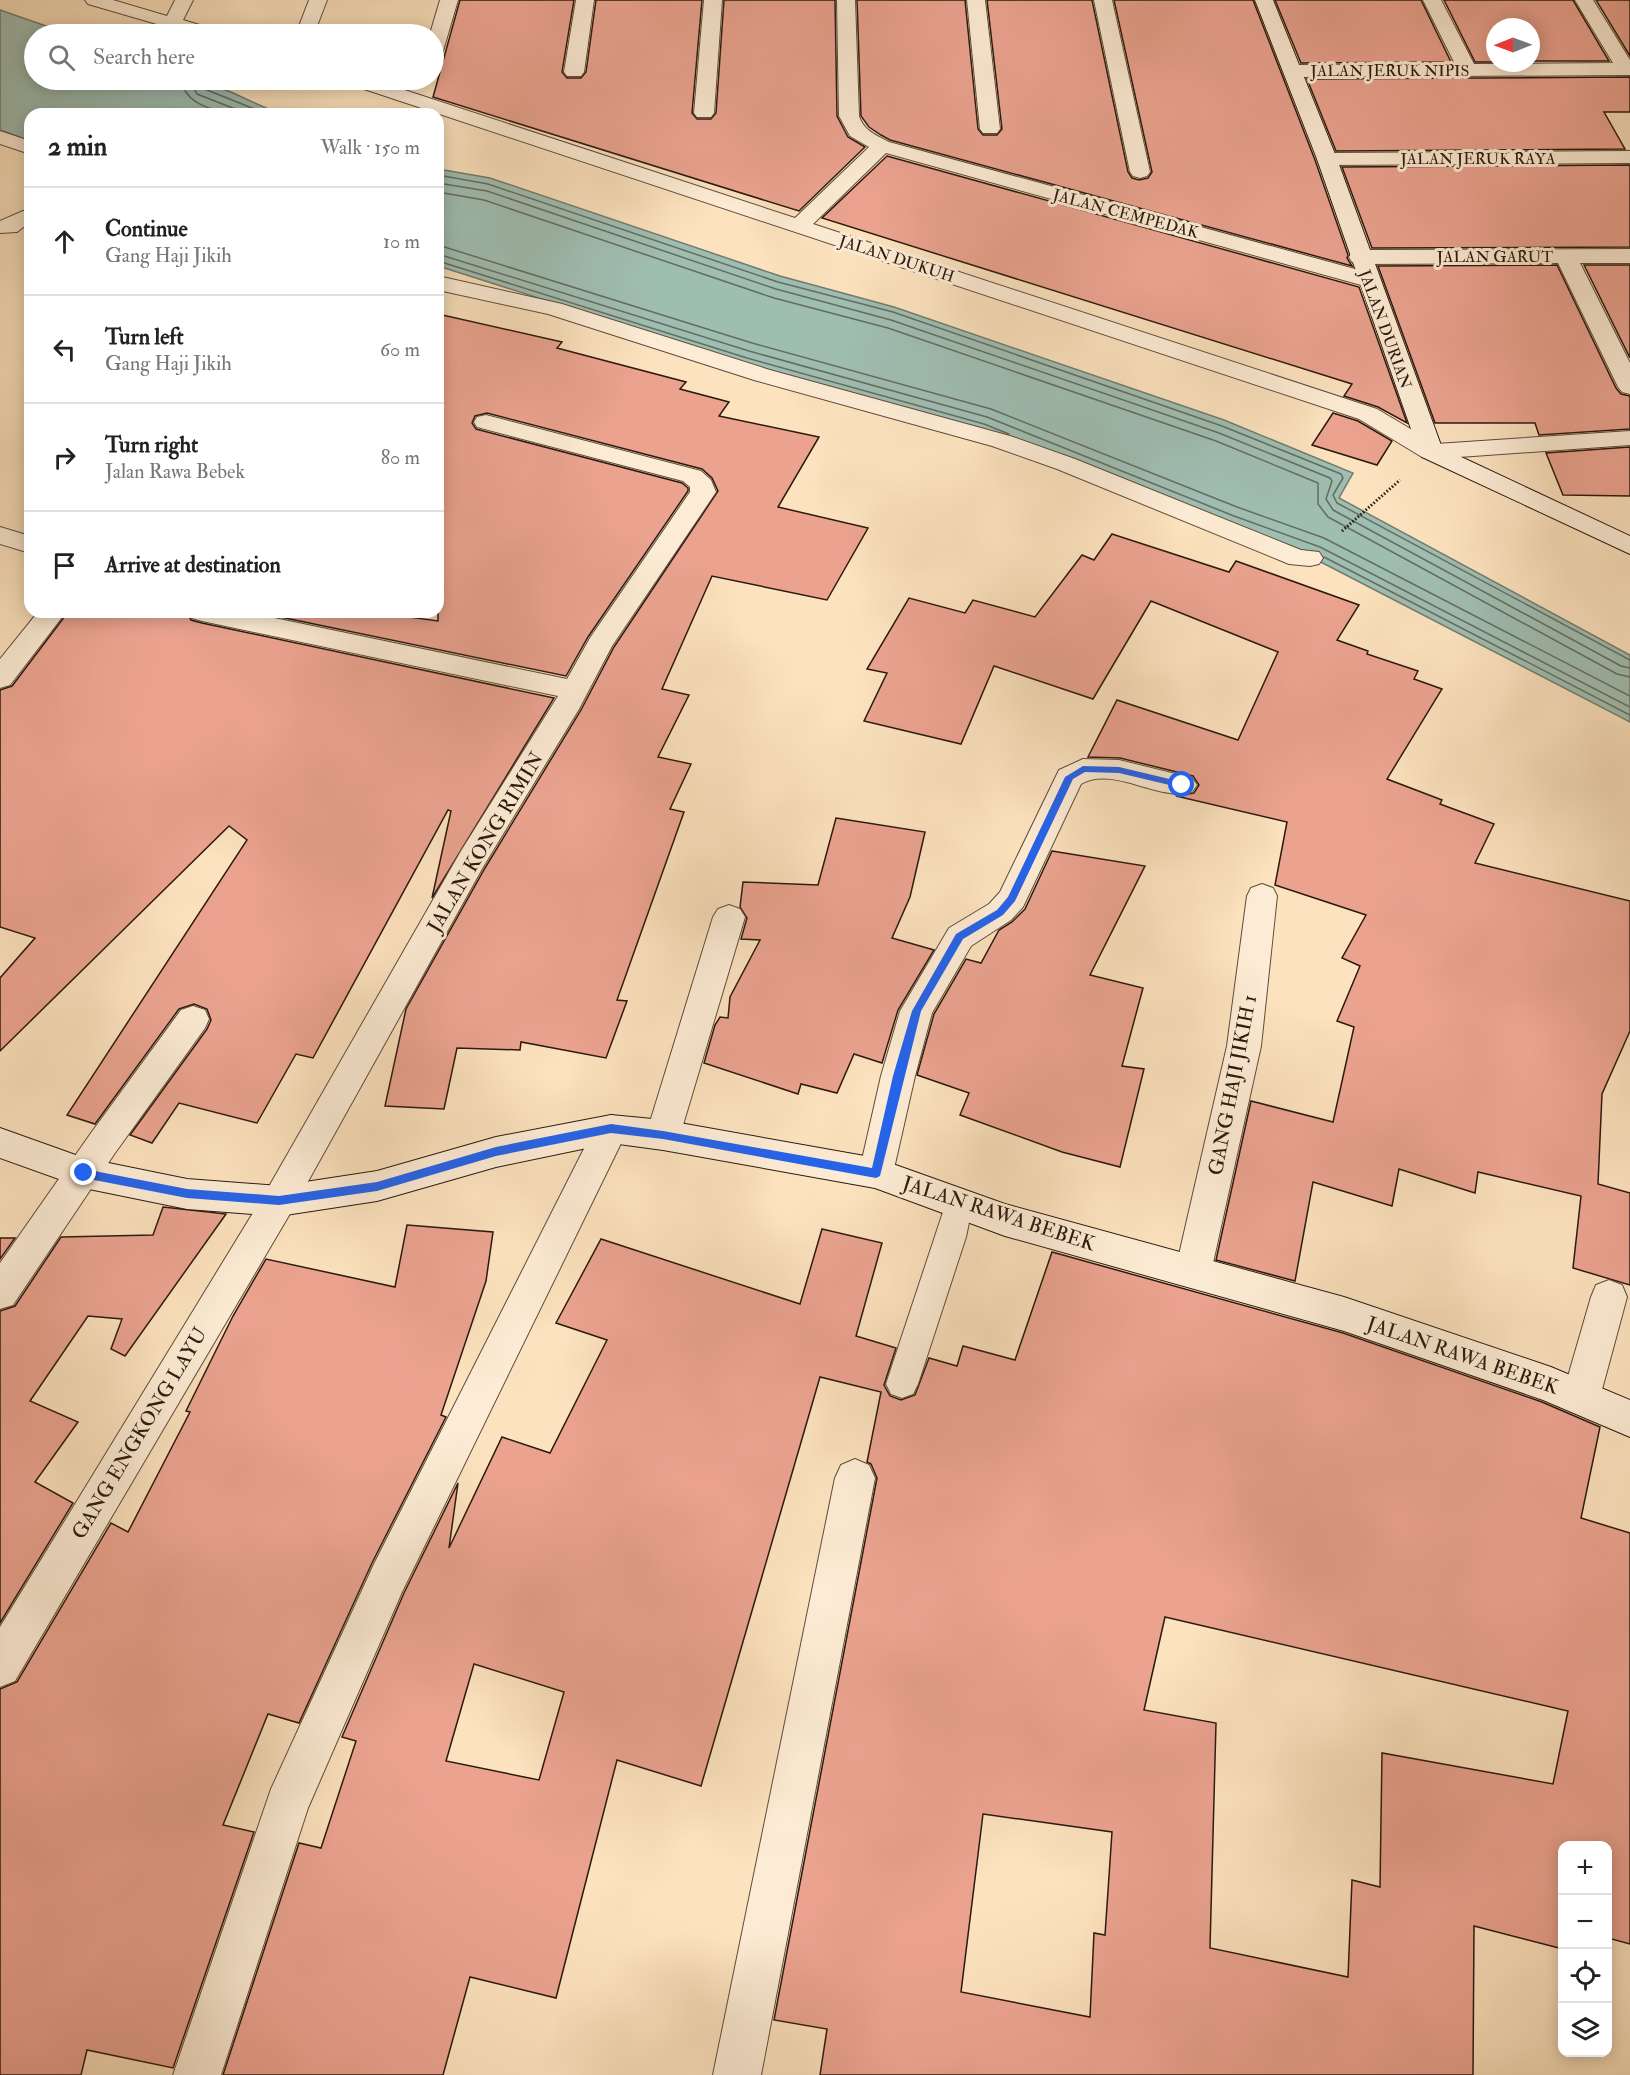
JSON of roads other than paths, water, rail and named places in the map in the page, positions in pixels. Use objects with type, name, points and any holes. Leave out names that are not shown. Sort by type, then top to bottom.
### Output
[{"type":"street","points":[[94,0],[172,24],[184,0]]},
{"type":"street","points":[[309,24],[318,0]]},
{"type":"street","points":[[442,24],[449,0]]},
{"type":"street","points":[[574,72],[585,0]]},
{"type":"street","points":[[704,113],[713,0]]},
{"type":"street","name":"JALAN CEMPEDAK","points":[[846,0],[849,116],[851,126],[858,134],[882,146],[1369,280]]},
{"type":"street","points":[[976,0],[990,129]]},
{"type":"street","points":[[1103,0],[1140,172]]},
{"type":"street","name":"JALAN DURIAN","points":[[1264,0],[1327,159],[1431,452]]},
{"type":"street","points":[[1432,0],[1467,70]]},
{"type":"street","points":[[1584,0],[1628,69]]},
{"type":"street","name":"JALAN JERUK NIPIS","points":[[1294,71],[1628,69]]},
{"type":"street","name":"JALAN DUKUH","points":[[386,90],[441,108]]},
{"type":"street","points":[[419,101],[422,90]]},
{"type":"street","name":"JALAN DUKUH","points":[[444,109],[1368,414],[1431,452]]},
{"type":"street","points":[[0,137],[24,146]]},
{"type":"street","points":[[800,225],[882,146]]},
{"type":"street","name":"JALAN JERUK RAYA","points":[[1327,159],[1630,157]]},
{"type":"street","points":[[0,226],[9,227],[22,217]]},
{"type":"street","points":[[1566,256],[1630,387]]},
{"type":"street","name":"JALAN GARUT","points":[[1360,257],[1630,256]]},
{"type":"street","points":[[444,285],[554,309],[762,375],[1001,441],[1066,464],[1298,558],[1310,558]]},
{"type":"street","name":"JALAN KONG RIMIN","points":[[279,1201],[472,859],[600,644],[703,492],[702,485],[693,476],[486,422]]},
{"type":"street","points":[[1431,452],[1630,438]]},
{"type":"street","points":[[1431,452],[1630,546]]},
{"type":"street","points":[[0,535],[24,543]]},
{"type":"street","points":[[0,678],[48,618]]},
{"type":"street","points":[[231,618],[574,690]]},
{"type":"street","points":[[876,1173],[898,1076],[916,1011],[960,937],[1000,912],[1012,899],[1070,777],[1083,769],[1119,770],[1182,785]]},
{"type":"street","name":"GANG HAJI JIKIH 1","points":[[1193,1272],[1244,1047],[1262,896]]},
{"type":"street","points":[[663,1135],[729,917]]},
{"type":"street","points":[[0,1293],[193,1019]]},
{"type":"street","points":[[197,2075],[287,1805],[388,1578],[611,1129]]},
{"type":"street","name":"JALAN RAWA BEBEK","points":[[0,1143],[84,1173],[187,1194],[279,1201],[377,1186],[496,1152],[611,1129],[663,1135],[876,1173],[1005,1220],[1344,1314],[1581,1397],[1630,1419]]},
{"type":"street","name":"GANG ENGKONG LAYU","points":[[0,1666],[279,1201]]},
{"type":"street","points":[[1581,1397],[1609,1296]]},
{"type":"street","points":[[737,2075],[855,1478]]},
{"type":"lane","points":[[902,1384],[951,1237],[959,1203]]},
{"type":"water","points":[[0,10],[40,24],[24,24],[24,90],[225,90],[266,108],[24,108],[24,139],[0,130]]},
{"type":"water","points":[[444,170],[490,178],[780,276],[894,307],[1224,420],[1353,473],[1339,498],[1630,655],[1630,722],[1315,559],[982,430],[746,364],[444,268]]}]
